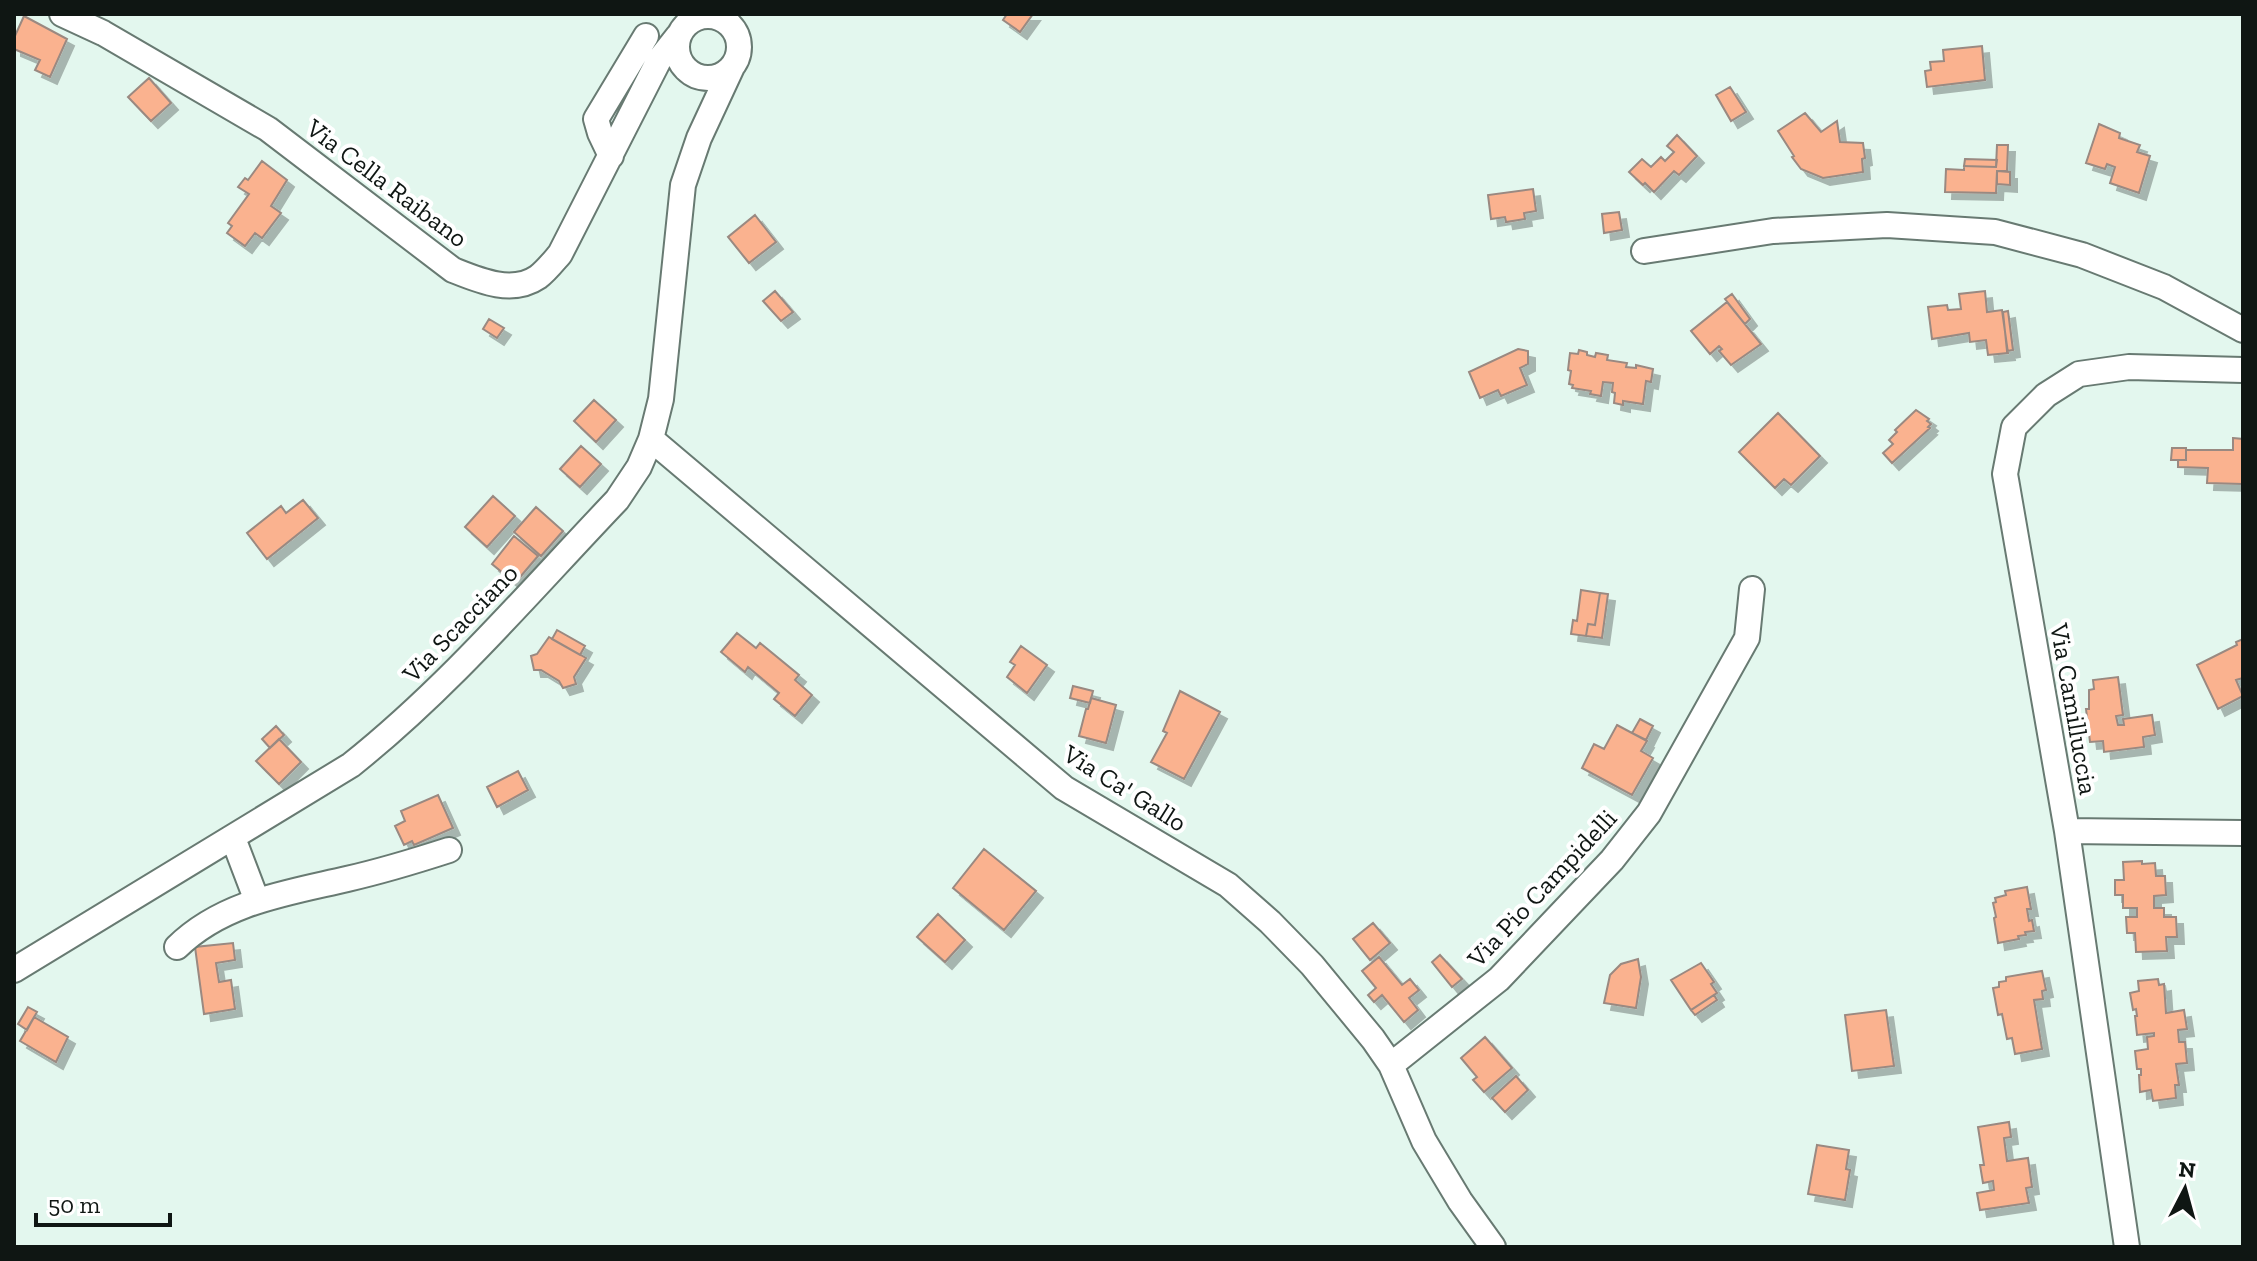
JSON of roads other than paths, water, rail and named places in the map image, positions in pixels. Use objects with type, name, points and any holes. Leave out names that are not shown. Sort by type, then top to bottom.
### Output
[{"type":"street","name":"Via Cella Raibano","points":[[62,14],[103,33],[268,129],[453,270],[502,285],[537,278],[560,254],[659,60],[688,24]]},
{"type":"street","name":"Via Scacciano","points":[[14,970],[351,765],[421,705],[617,500],[639,467],[651,439],[661,399],[683,185],[699,138],[738,57],[737,35],[728,20],[712,16],[701,17],[688,24],[676,46],[677,56],[699,93],[699,138]]},
{"type":"street","points":[[611,156],[596,119],[646,36]]},
{"type":"street","points":[[645,88],[665,74],[689,72],[699,78],[711,79],[723,75],[732,67]]},
{"type":"street","points":[[1644,251],[1773,231],[1887,225],[1995,232],[2082,255],[2164,287],[2243,330]]},
{"type":"street","name":"Via Camilluccia","points":[[2127,1247],[2067,831],[2005,474],[2014,427],[2046,395],[2079,374],[2129,367],[2243,370]]},
{"type":"street","name":"Via Ca' Gallo","points":[[651,439],[1064,788],[1228,885],[1270,922],[1312,965],[1391,1065],[1424,1141],[1460,1201],[1493,1247]]},
{"type":"street","name":"Via Pio Campidelli","points":[[1391,1065],[1499,979],[1612,860],[1649,813],[1747,638],[1752,589]]},
{"type":"street","points":[[2067,831],[2243,833]]},
{"type":"street","points":[[233,838],[257,901]]},
{"type":"street","points":[[177,947],[191,933],[229,911],[257,901],[392,868],[449,850]]}]
